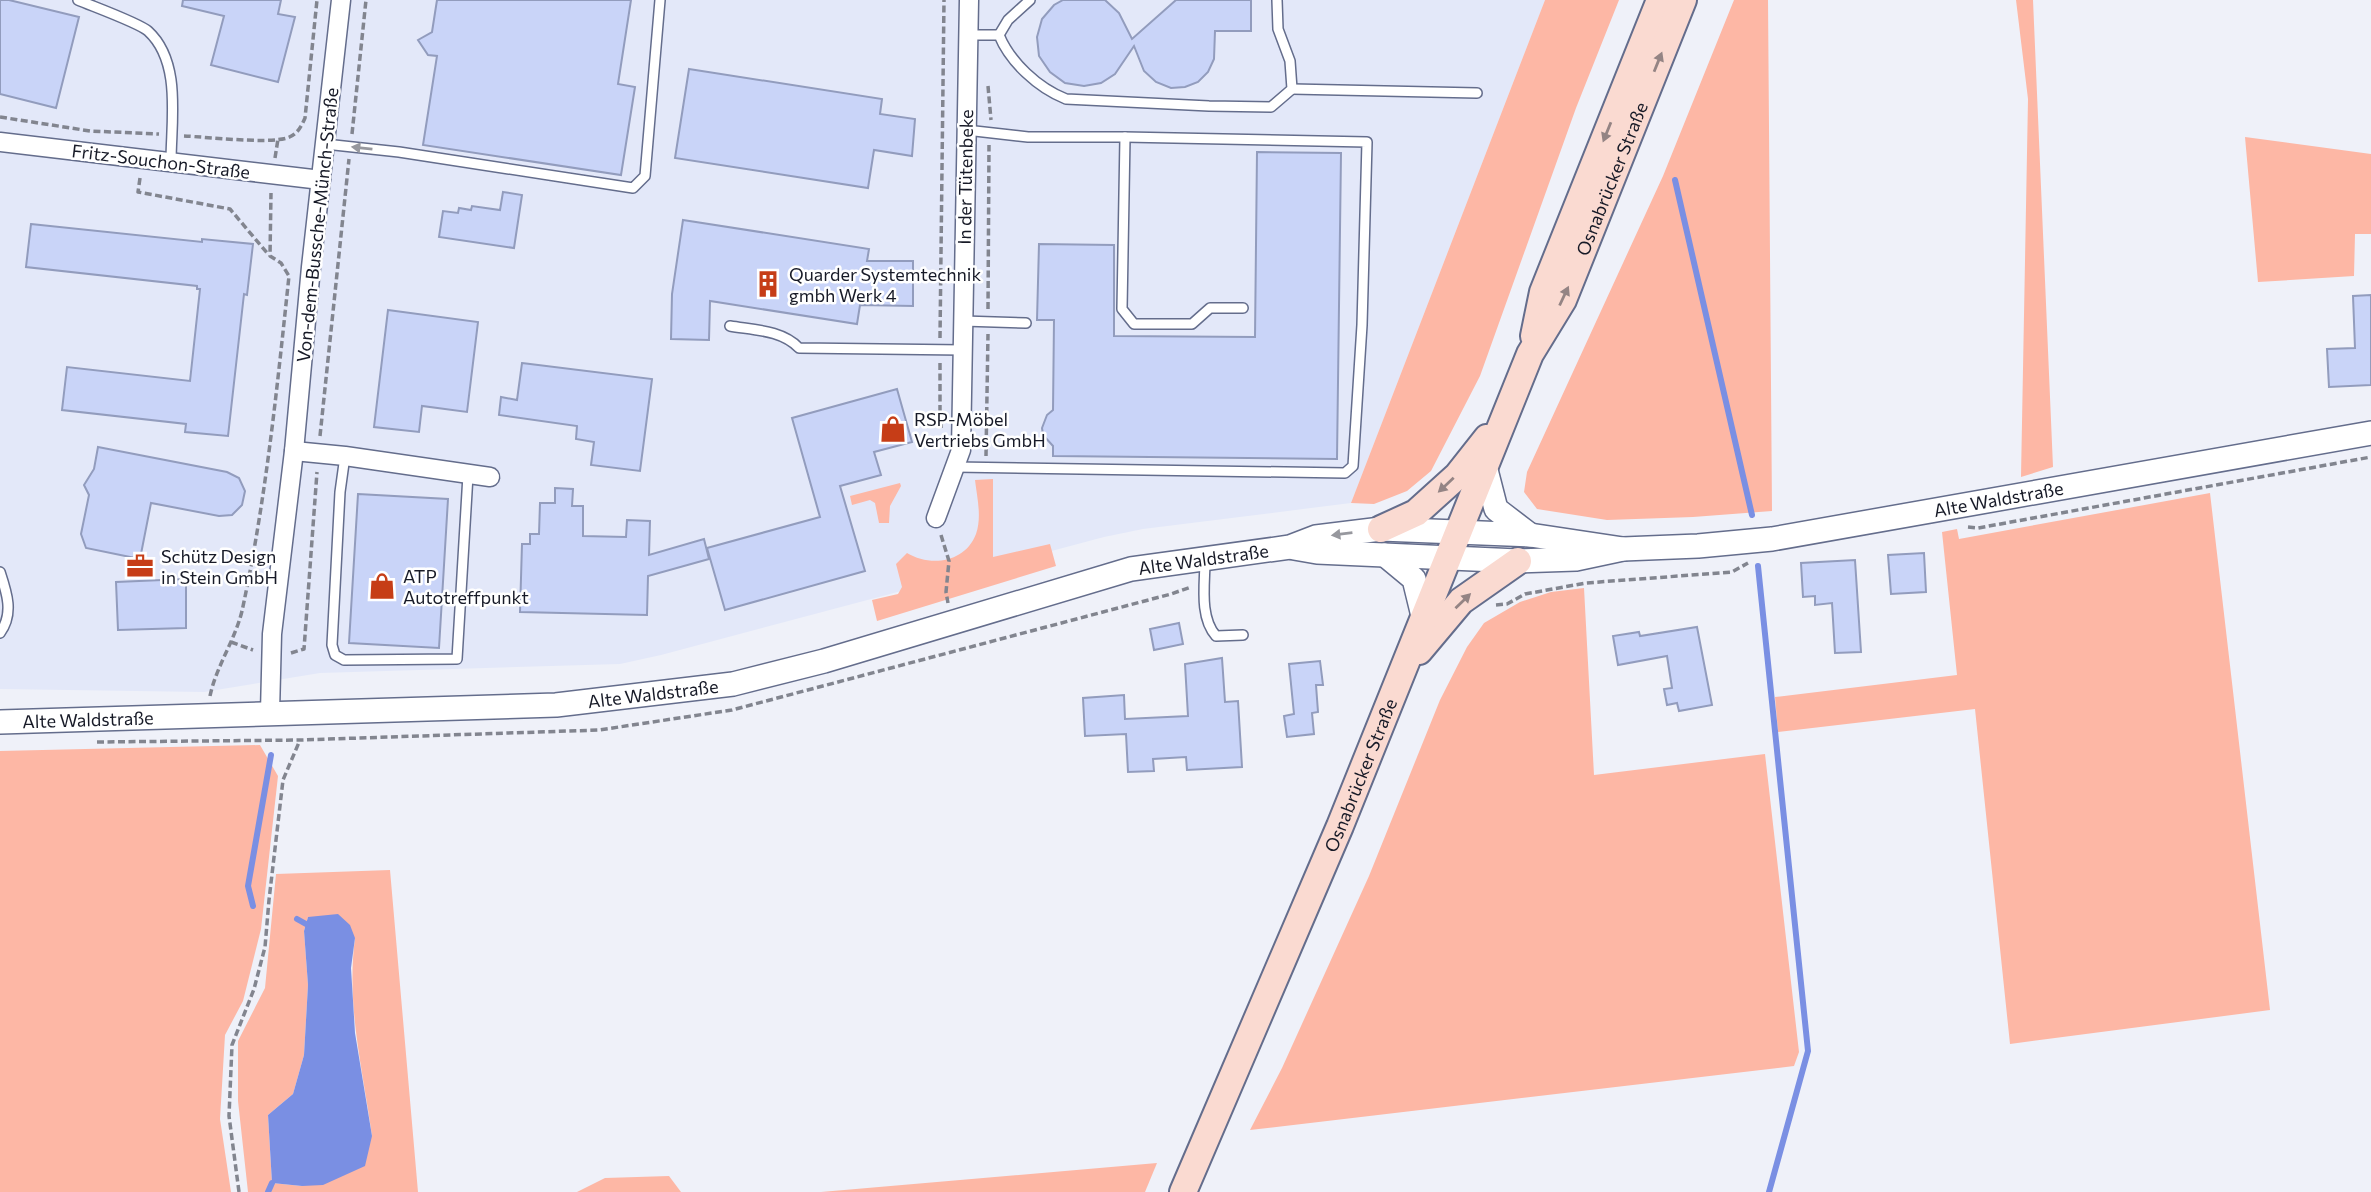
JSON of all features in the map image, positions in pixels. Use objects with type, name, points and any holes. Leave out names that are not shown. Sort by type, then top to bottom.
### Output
[{"type":"main road","name":"Osnabrücker Straße","points":[[1530,354],[1543,292],[1660,0]]},
{"type":"main road","name":"Osnabrücker Straße","points":[[1183,1192],[1329,851],[1530,354],[1563,300],[1683,0]]},
{"type":"main road","points":[[1381,529],[1416,513],[1457,476],[1506,414]]},
{"type":"main road","points":[[1403,671],[1461,601],[1518,561]]},
{"type":"street","name":"Von-dem-Bussche-Münch-Straße","points":[[270,712],[270,656],[341,0]]},
{"type":"street","name":"In der Tütenbeke","points":[[936,518],[961,450],[968,0]]},
{"type":"street","name":"Fritz-Souchon-Straße","points":[[0,142],[321,180]]},
{"type":"street","name":"Alte Waldstraße","points":[[0,722],[556,705],[733,684],[824,661],[1130,569],[1290,547],[1316,537],[1381,529],[1530,535],[1623,549],[1753,548],[1835,529],[2371,433]]},
{"type":"street","points":[[294,451],[490,477]]},
{"type":"street","name":"Alte Waldstraße","points":[[1485,466],[1496,509],[1530,535]]},
{"type":"street","name":"Alte Waldstraße","points":[[1290,547],[1317,552],[1518,561],[1576,559],[1623,549]]},
{"type":"street","points":[[1385,555],[1413,579],[1424,620]]},
{"type":"lane","points":[[78,0],[147,30],[165,55],[172,85],[171,162]]},
{"type":"lane","points":[[326,144],[399,152],[633,188],[645,176],[660,0]]},
{"type":"lane","points":[[999,35],[1008,20],[1030,0]]},
{"type":"lane","points":[[1277,0],[1278,29],[1290,61],[1292,89]]},
{"type":"lane","points":[[968,35],[999,35]]},
{"type":"lane","points":[[999,35],[1004,48],[1028,73],[1049,92],[1066,99],[1271,107],[1292,89],[1477,93]]},
{"type":"lane","points":[[953,467],[1345,474],[1353,466],[1362,325],[1367,142],[1028,137],[966,130]]},
{"type":"lane","points":[[1125,137],[1122,309],[1134,324],[1192,324],[1210,308],[1243,308]]},
{"type":"lane","points":[[963,321],[1026,323]]},
{"type":"lane","points":[[730,326],[776,334],[791,340],[799,348],[963,349]]},
{"type":"lane","points":[[345,456],[340,492],[332,645],[335,655],[344,660],[457,659],[468,475]]},
{"type":"lane","points":[[1205,558],[1204,597],[1210,629],[1216,636],[1243,635]]},
{"type":"lane","points":[[0,572],[9,605],[9,616],[0,633]]},
{"type":"path","points":[[0,117],[90,131],[287,138],[298,132],[305,118],[317,0]]},
{"type":"path","points":[[231,642],[270,656],[304,649],[318,453],[366,0]]},
{"type":"path","points":[[944,0],[940,426],[987,427]]},
{"type":"path","points":[[986,468],[991,113],[988,86]]},
{"type":"path","points":[[270,256],[273,174],[278,139]]},
{"type":"path","points":[[142,159],[138,192],[230,209],[270,256],[281,262],[289,276],[258,530],[241,615],[211,693],[209,715]]},
{"type":"path","points":[[1955,524],[1979,527],[2371,457]]},
{"type":"path","points":[[936,518],[949,561],[946,592],[952,622]]},
{"type":"path","points":[[1480,586],[1492,603],[1498,606],[1525,594],[1586,583],[1732,572],[1753,548]]},
{"type":"path","points":[[94,742],[300,740],[599,730],[732,710],[1171,594],[1205,582]]},
{"type":"path","points":[[239,1192],[229,1116],[232,1045],[254,989],[265,947],[283,780],[300,740],[302,712]]},
{"type":"shaded area","points":[[0,0],[1545,0],[1351,503],[1143,529],[1104,537],[620,664],[320,673],[204,692],[0,689]]},
{"type":"shaded area","points":[[1545,0],[1619,0],[1576,108],[1480,376],[1431,471],[1407,491],[1374,504],[1351,503]]},
{"type":"shaded area","points":[[1734,0],[1768,0],[1772,511],[1607,520],[1537,509],[1524,492],[1527,472],[1663,176]]},
{"type":"shaded area","points":[[2016,0],[2033,0],[2053,467],[2021,477],[2028,99]]},
{"type":"shaded area","points":[[2245,137],[2371,154],[2371,234],[2355,234],[2354,276],[2258,282]]},
{"type":"shaded area","points":[[993,479],[993,557],[1050,544],[1056,566],[877,621],[872,600],[898,594],[902,587],[896,564],[907,553],[926,560],[946,560],[964,551],[971,544],[979,521],[975,480]]},
{"type":"shaded area","points":[[900,483],[901,486],[890,506],[889,523],[879,523],[875,503],[870,500],[852,505],[850,496]]},
{"type":"shaded area","points":[[2210,493],[2270,1010],[2010,1044],[1975,709],[1778,732],[1775,697],[1957,675],[1942,532],[1957,529],[1959,539]]},
{"type":"shaded area","points":[[1584,588],[1594,775],[1765,754],[1799,1052],[1794,1066],[1250,1130],[1282,1068],[1369,876],[1440,700],[1467,647],[1484,623],[1520,602],[1551,592]]},
{"type":"shaded area","points":[[260,745],[278,776],[261,929],[243,1001],[225,1035],[220,1119],[231,1192],[0,1192],[0,751]]},
{"type":"shaded area","points":[[390,870],[418,1192],[248,1192],[238,1101],[238,1041],[265,988],[276,874]],"holes":[[[308,917],[355,938],[354,1013],[372,1136],[302,1186],[272,1183],[268,1115],[293,1094],[304,1055],[308,985],[304,931]]]},
{"type":"shaded area","points":[[1157,1163],[1145,1192],[821,1192]]},
{"type":"shaded area","points":[[669,1176],[681,1192],[577,1192],[605,1178]]},
{"type":"water","points":[[338,914],[350,925],[355,938],[351,968],[355,1033],[372,1136],[365,1166],[323,1185],[272,1183],[268,1115],[293,1094],[304,1055],[308,985],[304,931],[308,917]]},
{"type":"building","points":[[0,0],[79,17],[56,108],[0,94]]},
{"type":"building","points":[[183,0],[281,0],[278,14],[295,17],[278,82],[211,65],[224,16],[182,6]]},
{"type":"building","points":[[437,0],[631,0],[618,84],[635,87],[621,175],[423,145],[437,56],[428,55],[418,40],[432,32]]},
{"type":"building","points":[[1063,0],[1105,0],[1119,13],[1132,39],[1176,0],[1251,0],[1251,31],[1215,31],[1214,59],[1208,72],[1198,82],[1185,87],[1171,88],[1156,82],[1144,71],[1134,46],[1115,74],[1101,83],[1084,86],[1065,83],[1050,72],[1039,56],[1037,37],[1042,19],[1054,5]]},
{"type":"building","points":[[689,69],[882,99],[880,114],[915,119],[912,156],[874,150],[868,188],[675,158]]},
{"type":"building","points":[[1257,152],[1341,153],[1337,459],[1053,456],[1053,446],[1043,435],[1042,428],[1047,415],[1053,410],[1054,320],[1037,320],[1039,244],[1114,245],[1114,336],[1255,337]]},
{"type":"building","points":[[503,192],[522,195],[514,248],[439,237],[443,211],[458,213],[459,208],[471,210],[472,206],[500,210]]},
{"type":"building","name":"Quarder Systemtechnik gmbh Werk 4","points":[[683,220],[869,249],[867,261],[913,261],[913,306],[860,305],[857,324],[710,301],[709,340],[671,339],[672,294]]},
{"type":"building","points":[[31,224],[202,242],[202,239],[253,244],[247,295],[244,294],[228,436],[185,432],[186,424],[62,410],[67,367],[190,381],[200,289],[197,289],[197,286],[26,267]]},
{"type":"building","points":[[2371,295],[2371,385],[2329,387],[2327,349],[2355,348],[2353,296]]},
{"type":"building","points":[[388,310],[478,322],[467,412],[422,406],[419,432],[374,427]]},
{"type":"building","points":[[522,363],[652,379],[640,471],[591,465],[594,442],[576,439],[577,426],[499,415],[501,397],[517,400]]},
{"type":"building","points":[[897,389],[912,442],[874,452],[881,475],[840,486],[865,571],[725,610],[707,548],[820,517],[792,418]]},
{"type":"building","points":[[98,447],[227,472],[239,478],[245,491],[242,505],[232,515],[219,516],[151,503],[140,559],[86,548],[81,534],[89,495],[84,485],[94,469]]},
{"type":"building","points":[[555,488],[573,489],[572,506],[583,506],[583,536],[626,537],[627,520],[650,521],[649,555],[704,539],[709,559],[648,576],[647,615],[520,612],[522,544],[530,544],[530,534],[539,534],[540,503],[555,503]]},
{"type":"building","points":[[358,494],[448,499],[439,648],[349,643]]},
{"type":"building","points":[[1924,553],[1926,592],[1891,594],[1888,555]]},
{"type":"building","points":[[1855,560],[1861,652],[1835,653],[1832,603],[1815,605],[1815,596],[1803,597],[1801,563]]},
{"type":"building","points":[[186,579],[186,628],[118,630],[116,582]]},
{"type":"building","points":[[1179,623],[1183,644],[1154,650],[1150,629]]},
{"type":"building","points":[[1697,627],[1712,705],[1679,711],[1677,703],[1667,705],[1664,689],[1672,688],[1667,656],[1618,665],[1613,636],[1639,632],[1640,636]]},
{"type":"building","points":[[1222,658],[1225,702],[1238,701],[1242,767],[1187,770],[1186,757],[1153,759],[1154,771],[1128,772],[1126,734],[1085,736],[1083,698],[1124,695],[1125,719],[1188,716],[1185,664]]},
{"type":"building","points":[[1320,661],[1323,685],[1316,685],[1318,712],[1312,713],[1314,734],[1287,737],[1284,716],[1294,714],[1289,664]]},
{"type":"waterway","points":[[1675,180],[1752,515]]},
{"type":"waterway","points":[[1758,566],[1808,1051],[1769,1192]]},
{"type":"waterway","points":[[253,906],[248,886],[271,755]]},
{"type":"waterway","points":[[297,919],[306,924]]},
{"type":"waterway","points":[[268,1192],[272,1183]]},
{"type":"place","name":"Quarder Systemtechnik gmbh Werk 4","points":[[768,284]]},
{"type":"place","name":"RSP-Möbel Vertriebs GmbH","points":[[893,429]]},
{"type":"place","name":"Schütz Design in Stein GmbH","points":[[140,566]]},
{"type":"place","name":"ATP Autotreffpunkt","points":[[382,586]]}]
